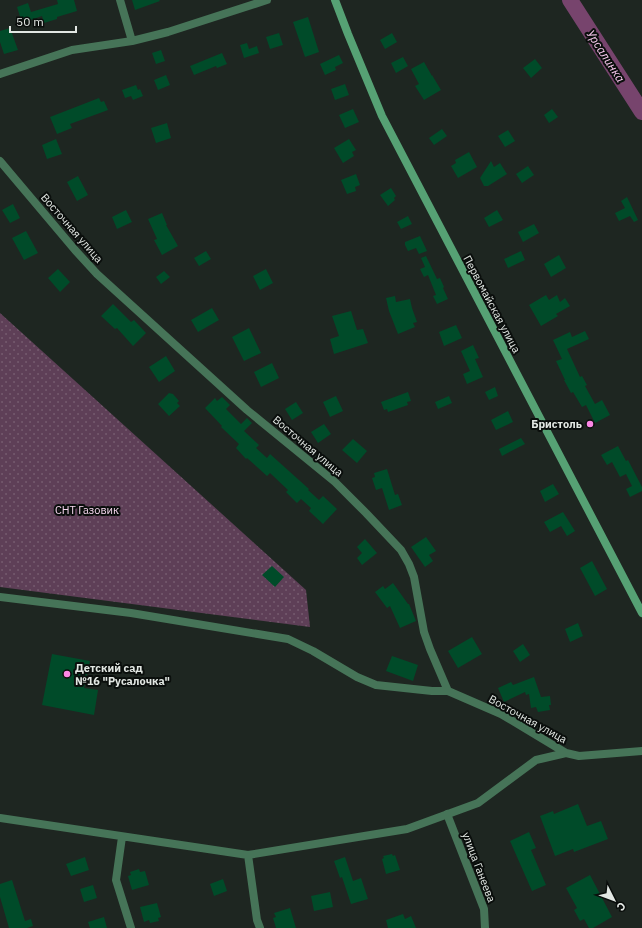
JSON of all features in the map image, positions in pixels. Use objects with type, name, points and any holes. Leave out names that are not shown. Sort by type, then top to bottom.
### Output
[{"type":"main road","name":"Первомайская улица","points":[[336,0],[348,34],[382,116],[642,613]]},
{"type":"street","points":[[120,0],[132,40]]},
{"type":"street","points":[[0,74],[72,50],[132,40],[168,32],[267,0]]},
{"type":"street","name":"Восточная улица","points":[[0,161],[97,274],[247,410],[335,482],[401,550],[414,577],[424,632],[448,691],[501,714],[566,753]]},
{"type":"street","points":[[0,597],[131,613],[288,639],[313,651],[357,677],[376,685],[432,692],[448,691]]},
{"type":"street","points":[[0,818],[248,856],[407,829],[478,803],[536,760],[566,753],[579,756],[642,751]]},
{"type":"street","name":"улица Ганеева","points":[[447,814],[484,910],[485,928]]},
{"type":"street","points":[[122,837],[116,880],[131,928]]},
{"type":"street","points":[[248,856],[257,920],[260,928]]},
{"type":"green space","name":"СНТ Газовик","points":[[0,313],[306,590],[310,627],[0,587]]},
{"type":"building","points":[[57,0],[74,0],[77,11],[44,23],[42,16],[22,23],[17,7],[28,3],[31,12],[58,4]]},
{"type":"building","points":[[132,0],[159,0],[160,1],[135,10]]},
{"type":"building","points":[[308,17],[319,52],[305,57],[293,22]]},
{"type":"building","points":[[10,28],[18,50],[4,54],[0,42],[0,31]]},
{"type":"building","points":[[279,33],[283,45],[270,49],[266,37]]},
{"type":"building","points":[[392,33],[397,42],[385,49],[380,40]]},
{"type":"building","points":[[247,43],[249,49],[257,46],[259,53],[244,58],[240,45]]},
{"type":"building","points":[[161,50],[165,61],[156,64],[152,53]]},
{"type":"building","points":[[222,53],[227,64],[217,68],[216,66],[194,75],[190,66]]},
{"type":"building","points":[[339,55],[343,63],[335,67],[336,70],[325,75],[320,64]]},
{"type":"building","points":[[403,57],[408,66],[396,73],[391,63]]},
{"type":"building","points":[[535,59],[542,68],[531,78],[523,68]]},
{"type":"building","points":[[424,62],[441,90],[424,100],[415,86],[419,84],[411,69]]},
{"type":"building","points":[[166,75],[170,85],[158,90],[154,80]]},
{"type":"building","points":[[345,84],[349,95],[335,100],[331,89]]},
{"type":"building","points":[[136,85],[138,90],[140,89],[143,96],[133,100],[131,96],[125,98],[122,90]]},
{"type":"building","points":[[99,98],[101,102],[104,101],[108,110],[70,124],[72,128],[57,134],[50,117]]},
{"type":"building","points":[[353,109],[359,122],[345,128],[339,115]]},
{"type":"building","points":[[552,109],[558,117],[549,123],[544,115]]},
{"type":"building","points":[[167,123],[171,138],[156,143],[151,128]]},
{"type":"building","points":[[442,129],[447,136],[434,145],[429,138]]},
{"type":"building","points":[[508,130],[515,141],[505,147],[498,136]]},
{"type":"building","points":[[56,139],[62,154],[47,159],[42,145]]},
{"type":"building","points":[[349,139],[356,150],[352,152],[354,156],[343,163],[334,148]]},
{"type":"building","points":[[469,152],[477,167],[458,178],[451,166],[456,163],[455,160]]},
{"type":"building","points":[[491,161],[494,167],[500,163],[507,174],[488,186],[484,186],[480,178]]},
{"type":"building","points":[[528,166],[534,175],[522,183],[516,174]]},
{"type":"building","points":[[356,174],[360,185],[355,187],[356,191],[347,194],[341,180]]},
{"type":"building","points":[[78,176],[88,195],[77,201],[67,182]]},
{"type":"building","points":[[391,188],[396,196],[394,198],[395,200],[388,206],[380,195]]},
{"type":"building","points":[[627,197],[638,220],[634,222],[630,216],[619,221],[615,213],[625,208],[621,201]]},
{"type":"building","points":[[13,204],[20,218],[10,223],[2,210]]},
{"type":"building","points":[[126,210],[132,222],[117,229],[112,217]]},
{"type":"building","points":[[497,210],[503,220],[489,227],[484,218]]},
{"type":"building","points":[[162,213],[166,225],[178,246],[162,255],[154,240],[157,239],[148,219]]},
{"type":"building","points":[[408,216],[412,224],[401,229],[397,222]]},
{"type":"building","points":[[534,224],[539,233],[523,242],[518,232]]},
{"type":"building","points":[[26,231],[38,253],[24,260],[12,238]]},
{"type":"building","points":[[420,236],[427,251],[419,254],[416,248],[408,251],[405,242]]},
{"type":"building","points":[[206,251],[211,259],[199,266],[194,258]]},
{"type":"building","points":[[521,251],[525,260],[508,268],[504,259]]},
{"type":"building","points":[[559,255],[566,268],[551,277],[544,264]]},
{"type":"building","points":[[426,256],[437,279],[440,278],[448,299],[437,304],[433,296],[436,295],[428,275],[424,277],[420,269],[425,267],[421,258]]},
{"type":"building","points":[[58,269],[70,282],[60,292],[48,278]]},
{"type":"building","points":[[266,269],[273,283],[260,290],[253,276]]},
{"type":"building","points":[[164,271],[170,277],[161,284],[156,277]]},
{"type":"building","points":[[546,295],[549,300],[557,295],[560,302],[565,298],[570,306],[556,314],[558,316],[541,326],[529,305]]},
{"type":"building","points":[[395,296],[396,302],[410,299],[417,322],[413,323],[415,327],[398,334],[389,311],[386,298]]},
{"type":"building","points":[[113,304],[131,322],[134,320],[146,333],[133,346],[117,328],[115,329],[101,316]]},
{"type":"building","points":[[212,308],[219,320],[198,332],[191,320]]},
{"type":"building","points":[[351,311],[357,330],[363,329],[368,343],[334,354],[330,339],[339,336],[332,316]]},
{"type":"building","points":[[456,325],[462,338],[444,346],[439,332]]},
{"type":"building","points":[[249,328],[261,353],[244,361],[232,337]]},
{"type":"building","points":[[585,331],[589,339],[567,349],[580,377],[582,376],[587,385],[585,386],[595,404],[602,400],[610,415],[595,423],[586,405],[582,407],[573,392],[571,393],[564,380],[556,361],[562,359],[553,340],[570,332],[572,337]]},
{"type":"building","points":[[473,345],[479,358],[475,359],[483,377],[467,384],[463,374],[470,371],[461,351]]},
{"type":"building","points":[[166,356],[175,371],[159,382],[149,367]]},
{"type":"building","points":[[272,363],[279,378],[261,387],[254,372]]},
{"type":"building","points":[[495,387],[498,396],[489,400],[485,392]]},
{"type":"building","points":[[408,392],[411,401],[407,402],[408,405],[388,412],[387,409],[384,410],[381,402]]},
{"type":"building","points":[[169,393],[173,394],[179,401],[177,403],[180,406],[169,416],[158,404]]},
{"type":"building","points":[[336,396],[343,411],[330,417],[323,402]]},
{"type":"building","points":[[449,396],[452,403],[438,409],[435,402]]},
{"type":"building","points":[[222,397],[230,405],[226,409],[241,424],[247,418],[252,423],[244,431],[259,445],[256,448],[267,458],[270,454],[319,500],[323,496],[337,509],[323,524],[309,511],[311,508],[301,499],[297,503],[286,492],[288,490],[270,473],[267,476],[247,458],[246,459],[236,448],[239,444],[221,427],[222,426],[205,408],[215,398],[217,401]]},
{"type":"building","points":[[296,402],[303,413],[292,420],[285,409]]},
{"type":"building","points":[[508,411],[513,422],[496,430],[491,420]]},
{"type":"building","points":[[324,424],[331,434],[318,443],[311,432]]},
{"type":"building","points":[[521,438],[525,444],[502,456],[499,449]]},
{"type":"building","points":[[353,439],[367,451],[357,463],[342,450]]},
{"type":"building","points":[[618,446],[626,461],[628,460],[642,487],[642,491],[630,497],[626,489],[632,486],[626,474],[620,477],[612,462],[607,465],[601,455]]},
{"type":"building","points":[[387,469],[395,495],[398,494],[402,505],[389,510],[382,488],[376,490],[372,478],[375,477],[374,473]]},
{"type":"building","points":[[553,484],[559,494],[545,502],[540,491]]},
{"type":"building","points":[[563,512],[575,531],[567,536],[561,526],[550,532],[544,522]]},
{"type":"building","points":[[426,537],[436,551],[429,555],[433,561],[425,567],[411,547]]},
{"type":"building","points":[[365,539],[377,553],[362,565],[357,558],[362,553],[357,547]]},
{"type":"building","points":[[592,561],[607,589],[595,596],[580,568]]},
{"type":"building","points":[[272,566],[284,577],[275,587],[262,575]]},
{"type":"building","points":[[393,583],[409,604],[416,621],[400,628],[390,606],[387,608],[375,592],[383,586],[385,589]]},
{"type":"building","points":[[578,623],[583,636],[570,642],[565,629]]},
{"type":"building","points":[[472,637],[482,654],[458,668],[448,651]]},
{"type":"building","points":[[523,644],[530,655],[520,662],[513,651]]},
{"type":"building","name":"Детский сад №16 \"Русалочка\"","points":[[52,654],[90,661],[84,688],[98,690],[94,715],[42,705]]},
{"type":"building","points":[[392,656],[418,665],[413,681],[386,671]]},
{"type":"building","points":[[534,677],[541,697],[550,696],[550,710],[538,712],[536,707],[531,708],[529,694],[526,695],[525,692],[504,702],[498,688],[511,682],[513,685]]},
{"type":"building","points":[[578,804],[587,826],[601,821],[608,839],[574,852],[573,849],[555,856],[540,816],[553,811],[554,814]]},
{"type":"building","points":[[529,832],[536,848],[531,850],[546,885],[532,891],[510,841]]},
{"type":"building","points":[[392,854],[393,856],[395,855],[400,870],[386,874],[382,859],[384,858],[383,856]]},
{"type":"building","points":[[85,857],[89,870],[71,876],[66,864]]},
{"type":"building","points":[[345,857],[353,881],[361,878],[368,899],[351,904],[342,877],[340,878],[334,861]]},
{"type":"building","points":[[139,869],[140,872],[145,871],[149,885],[132,890],[128,876],[131,875],[130,872]]},
{"type":"building","points":[[590,875],[612,917],[593,928],[589,928],[584,919],[580,921],[574,910],[577,908],[566,888]]},
{"type":"building","points":[[223,879],[227,891],[214,896],[210,884]]},
{"type":"building","points":[[12,880],[25,921],[31,919],[33,926],[27,928],[9,928],[0,897],[0,884]]},
{"type":"building","points":[[93,885],[97,898],[84,902],[80,889]]},
{"type":"building","points":[[330,892],[333,907],[314,911],[311,896]]},
{"type":"building","points":[[157,903],[161,917],[158,918],[159,921],[150,923],[149,920],[144,922],[140,907]]},
{"type":"building","points":[[290,908],[296,928],[276,928],[273,918],[276,917],[274,913]]},
{"type":"building","points":[[403,914],[405,919],[411,916],[416,928],[388,928],[386,920]]},
{"type":"building","points":[[104,917],[107,928],[90,928],[88,922]]},
{"type":"waterway","name":"Урсалинка","points":[[570,0],[642,112]]},
{"type":"place","name":"Бристоль","points":[[590,424]]},
{"type":"place","name":"Детский сад №16 \"Русалочка\"","points":[[67,674]]}]
